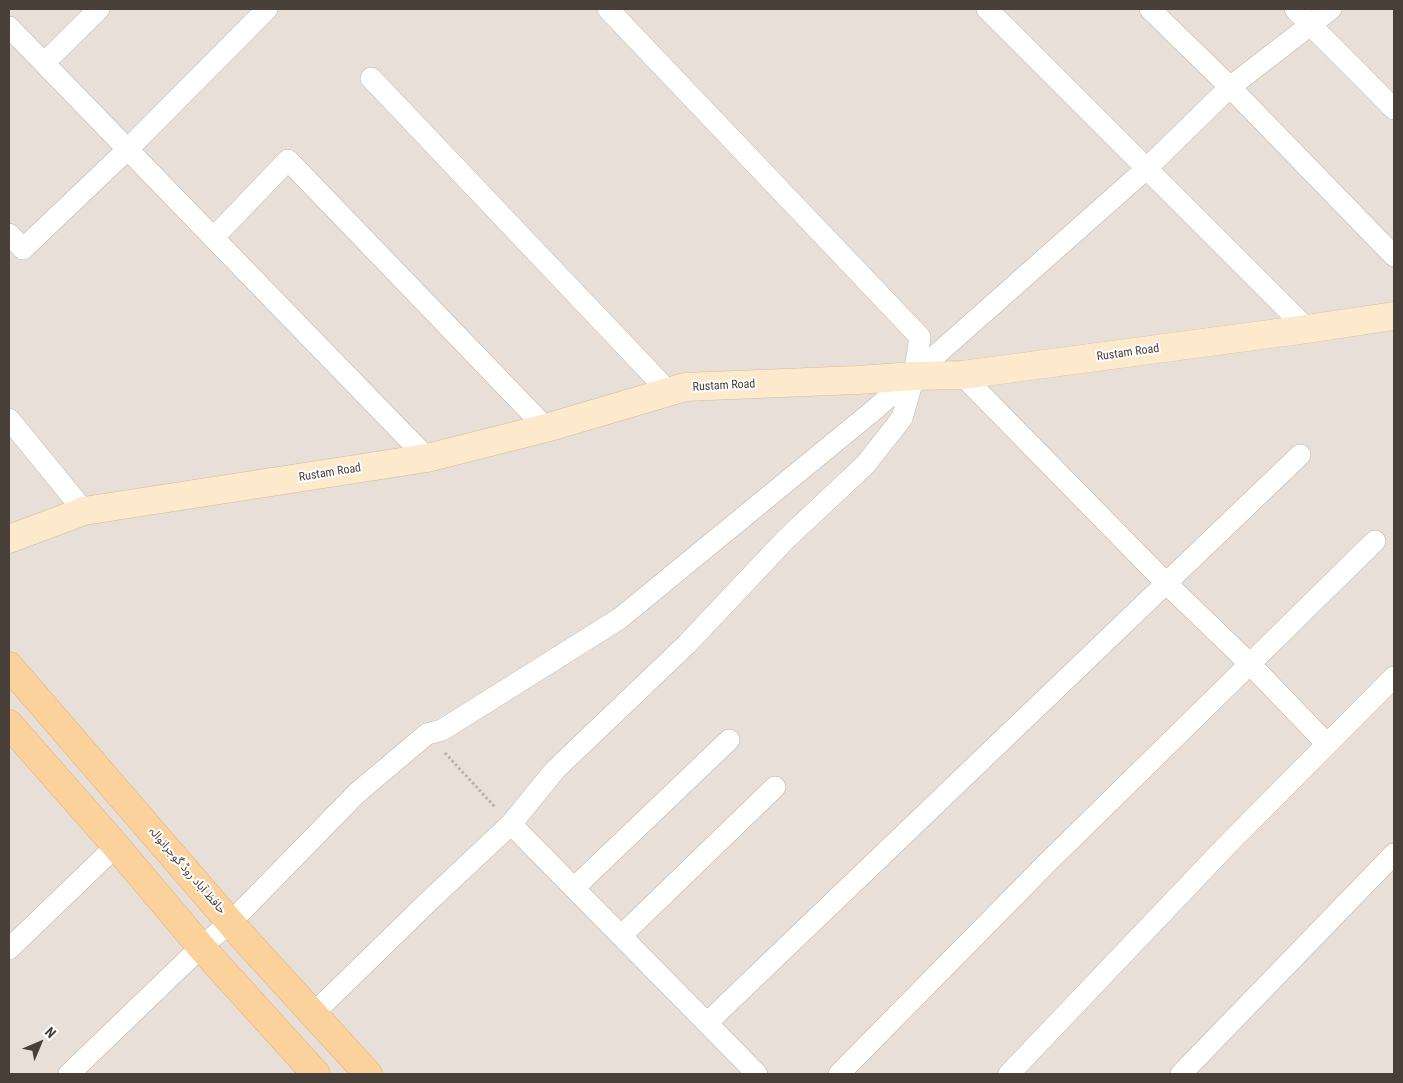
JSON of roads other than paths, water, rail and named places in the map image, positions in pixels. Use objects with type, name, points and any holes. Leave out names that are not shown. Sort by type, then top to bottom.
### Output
[{"type":"main road","name":"حافظ آباد روڈ گوجرانوالہ","points":[[9,666],[230,922],[368,1074]]},
{"type":"main road","points":[[9,724],[312,1073]]},
{"type":"street","points":[[44,63],[99,9]]},
{"type":"street","points":[[9,234],[23,249],[128,150],[267,9]]},
{"type":"street","points":[[313,1014],[511,824],[555,770],[687,644],[786,539],[865,466],[902,418],[914,376],[920,337],[608,9]]},
{"type":"street","points":[[987,9],[1307,329]]},
{"type":"street","points":[[1150,9],[1230,87],[1394,256]]},
{"type":"street","points":[[1294,9],[1394,109]]},
{"type":"street","points":[[69,1074],[201,947],[230,922],[357,793],[427,734],[442,730],[619,619],[914,376],[1146,169],[1230,87],[1332,9]]},
{"type":"street","points":[[9,27],[428,458]]},
{"type":"street","points":[[371,78],[668,392]]},
{"type":"street","points":[[219,232],[288,160],[546,428]]},
{"type":"street","name":"Rustam Road","points":[[9,540],[84,512],[428,458],[546,428],[684,388],[962,375],[1394,316]]},
{"type":"street","points":[[962,375],[1166,583],[1250,664],[1327,744]]},
{"type":"street","points":[[9,419],[84,512]]},
{"type":"street","points":[[706,1023],[1300,455]]},
{"type":"street","points":[[839,1074],[1049,861],[1375,540]]},
{"type":"street","points":[[1008,1074],[1228,844],[1394,677]]},
{"type":"street","points":[[574,888],[729,740]]},
{"type":"street","points":[[621,936],[775,787]]},
{"type":"street","points":[[511,824],[757,1074]]},
{"type":"street","points":[[9,950],[116,846]]},
{"type":"street","points":[[1181,1074],[1394,854]]}]
